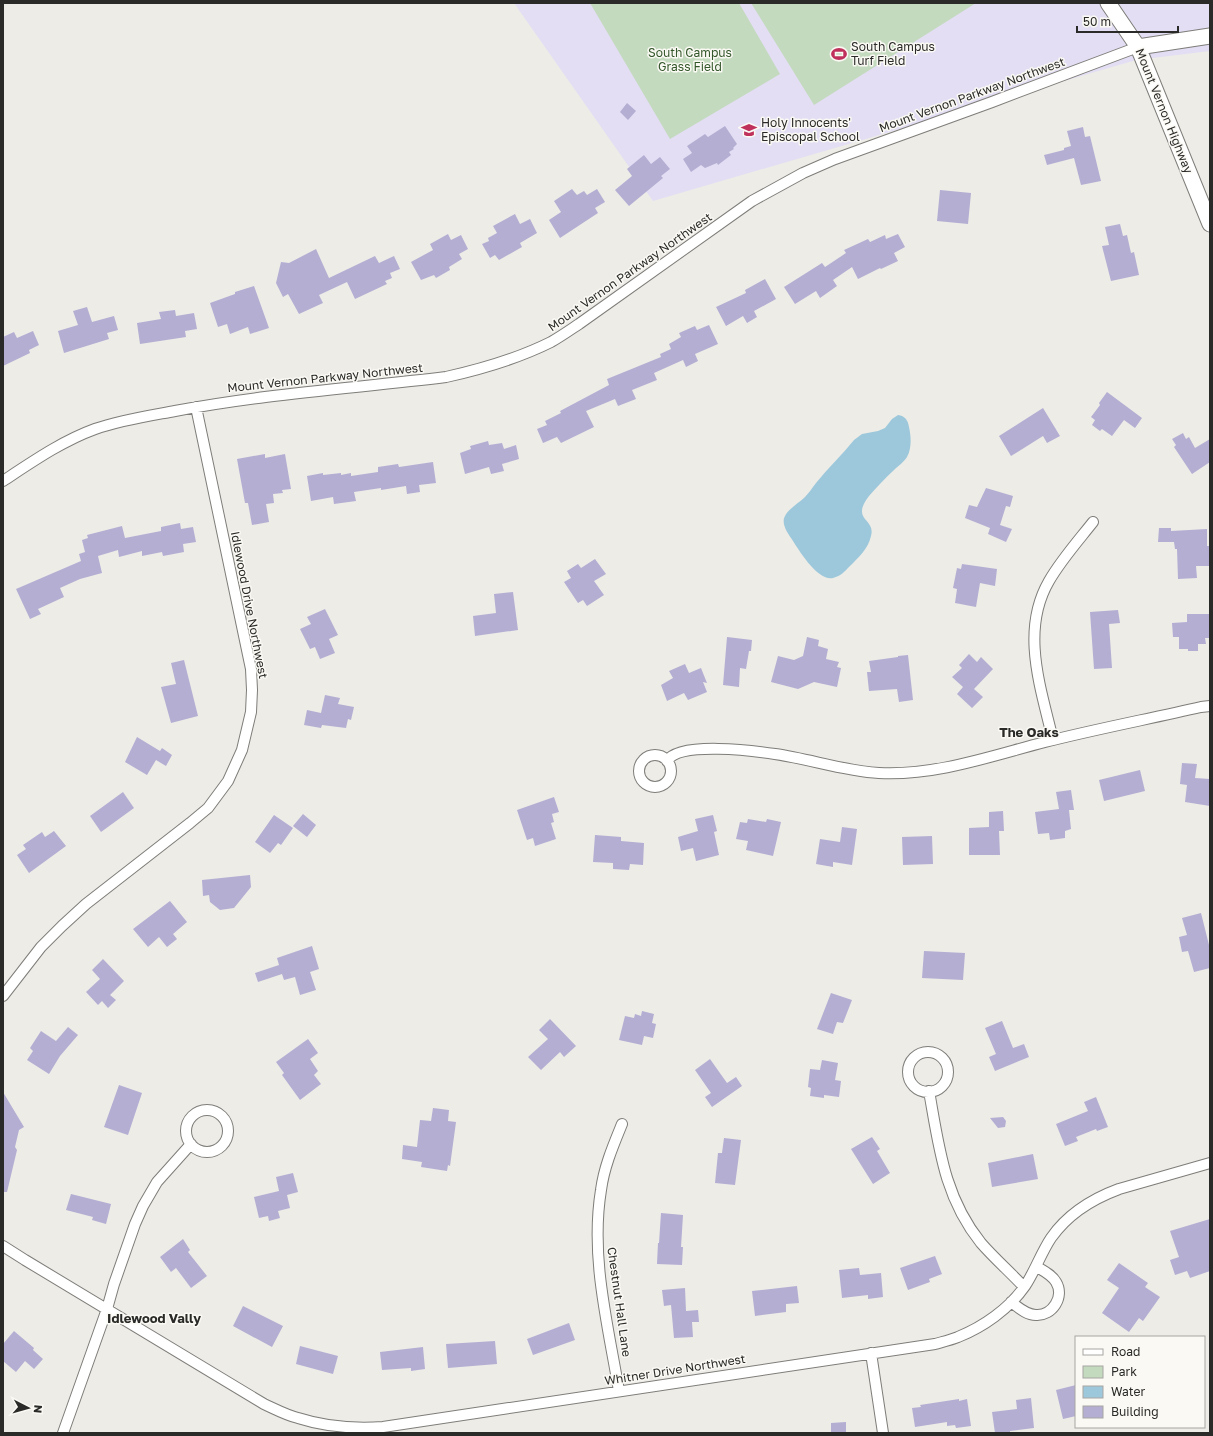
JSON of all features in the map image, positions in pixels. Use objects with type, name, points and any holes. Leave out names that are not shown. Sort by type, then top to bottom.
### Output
[{"type":"street","name":"Mount Vernon Highway","points":[[1108,3],[1138,48],[1210,224]]},
{"type":"street","points":[[1138,48],[1210,36]]},
{"type":"street","name":"Mount Vernon Parkway Northwest","points":[[3,481],[53,449],[76,437],[118,422],[222,402],[446,377],[480,369],[514,358],[552,342],[752,201],[803,173],[835,159],[1138,48]]},
{"type":"street","name":"Idlewood Drive Northwest","points":[[3,996],[41,948],[62,926],[86,904],[190,824],[208,808],[228,781],[242,750],[251,712],[251,669],[196,407]]},
{"type":"street","points":[[1053,740],[1035,660],[1034,624],[1048,582],[1058,565],[1093,522]]},
{"type":"street","points":[[668,761],[669,757],[691,749],[735,749],[777,754],[855,771],[904,773],[946,768],[1053,740],[1193,708],[1210,706]]},
{"type":"street","points":[[929,1091],[942,1164],[958,1206],[969,1226],[982,1243],[1024,1287]]},
{"type":"street","points":[[201,1110],[214,1110],[225,1119],[229,1132],[224,1145],[218,1150],[203,1152],[196,1149],[191,1144],[186,1132],[190,1119],[195,1114],[201,1110]]},
{"type":"street","name":"Chestnut Hall Lane","points":[[619,1392],[600,1273],[597,1240],[601,1189],[607,1162],[622,1124]]},
{"type":"street","points":[[63,1433],[107,1309],[135,1224],[143,1206],[157,1182],[191,1144]]},
{"type":"street","name":"Whitner Drive Northwest","points":[[107,1309],[264,1404],[297,1418],[330,1426],[356,1429],[383,1427],[935,1344],[958,1338],[987,1322],[1011,1302],[1024,1287],[1037,1267],[1050,1239],[1063,1224],[1081,1208],[1104,1194],[1210,1163]]},
{"type":"street","points":[[3,1246],[107,1309]]},
{"type":"street","points":[[1011,1302],[1026,1313],[1036,1316],[1046,1314],[1055,1306],[1060,1295],[1057,1284],[1051,1276],[1037,1267]]},
{"type":"street","points":[[871,1353],[883,1433]]},
{"type":"shaded area","name":"Holy Innocents' Episcopal School","points":[[514,3],[1210,3],[1210,51],[1136,60],[653,201]]},
{"type":"green space","name":"South Campus Grass Field","points":[[590,3],[739,3],[780,74],[670,139]]},
{"type":"green space","name":"South Campus Turf Field","points":[[751,3],[976,3],[814,105]]},
{"type":"water","points":[[898,415],[904,417],[909,425],[911,442],[909,453],[904,461],[887,476],[869,496],[864,504],[862,510],[863,515],[872,530],[870,541],[865,549],[843,573],[833,578],[827,578],[821,575],[809,564],[788,533],[784,522],[786,513],[803,499],[854,440],[862,434],[885,428],[892,419]]},
{"type":"building","points":[[627,103],[636,111],[628,120],[620,112]]},
{"type":"building","points":[[725,126],[737,144],[733,148],[734,149],[729,152],[731,155],[718,165],[717,163],[705,168],[701,165],[691,172],[683,159],[692,153],[687,146],[705,134],[708,137]]},
{"type":"building","points":[[1083,127],[1085,137],[1090,136],[1101,181],[1081,185],[1074,158],[1047,165],[1044,155],[1064,150],[1064,148],[1071,146],[1067,131]]},
{"type":"building","points":[[644,155],[651,164],[660,157],[670,169],[661,176],[663,178],[629,206],[615,190],[632,176],[627,169]]},
{"type":"building","points":[[572,189],[577,195],[584,191],[587,195],[597,189],[605,202],[595,208],[598,213],[560,238],[549,220],[561,212],[554,201]]},
{"type":"building","points":[[940,190],[971,193],[968,224],[937,221]]},
{"type":"building","points":[[515,214],[520,224],[530,219],[537,233],[520,243],[522,247],[499,260],[495,255],[490,258],[482,244],[489,241],[488,238],[497,233],[493,226]]},
{"type":"building","points":[[1120,224],[1123,236],[1127,235],[1131,253],[1134,252],[1139,275],[1111,281],[1102,246],[1109,245],[1105,227]]},
{"type":"building","points":[[448,234],[451,240],[461,235],[468,249],[459,254],[462,259],[449,267],[450,270],[436,278],[434,275],[421,280],[411,262],[433,250],[430,244]]},
{"type":"building","points":[[898,234],[905,247],[894,253],[898,261],[858,279],[852,267],[833,280],[837,286],[820,298],[816,291],[795,304],[784,287],[822,263],[825,267],[846,253],[844,250],[868,239],[870,242],[885,235],[886,239]]},
{"type":"building","points":[[316,249],[329,278],[375,256],[379,263],[394,256],[400,269],[390,273],[392,278],[385,281],[387,284],[355,299],[347,282],[319,295],[323,303],[299,314],[288,294],[283,297],[276,283],[281,262],[289,263]]},
{"type":"building","points":[[765,279],[776,299],[754,311],[757,317],[747,323],[743,316],[726,326],[716,307],[746,293],[745,290]]},
{"type":"building","points":[[254,286],[269,328],[250,334],[248,327],[230,334],[227,324],[218,327],[210,303],[235,294],[235,292]]},
{"type":"building","points":[[87,307],[92,322],[114,316],[118,330],[107,333],[109,339],[64,353],[58,331],[78,325],[73,311]]},
{"type":"building","points":[[175,310],[176,316],[194,313],[197,329],[185,331],[186,337],[140,344],[137,323],[161,319],[159,312]]},
{"type":"building","points":[[709,325],[718,344],[695,354],[698,361],[686,367],[683,360],[654,373],[657,380],[632,390],[636,399],[618,406],[615,399],[586,411],[594,427],[561,443],[557,437],[543,443],[537,429],[547,425],[545,421],[561,413],[560,411],[609,385],[607,379],[661,357],[660,354],[671,349],[669,344],[681,337],[679,333],[695,326],[697,330]]},
{"type":"building","points":[[33,331],[39,345],[29,350],[30,353],[3,366],[3,337],[14,332],[17,338]]},
{"type":"building","points":[[1107,392],[1142,418],[1135,428],[1124,420],[1112,436],[1102,429],[1100,431],[1092,425],[1095,420],[1091,417]]},
{"type":"building","points":[[1043,408],[1060,436],[1047,443],[1043,436],[1011,456],[999,436]]},
{"type":"building","points":[[1183,433],[1186,439],[1189,437],[1195,448],[1210,439],[1210,462],[1192,474],[1174,447],[1176,445],[1172,439]]},
{"type":"building","points":[[488,441],[489,445],[502,443],[504,449],[516,445],[519,459],[502,464],[504,471],[491,474],[489,467],[465,474],[460,453],[471,449],[470,446]]},
{"type":"building","points":[[265,454],[265,458],[285,454],[291,489],[282,490],[283,493],[273,494],[274,503],[266,504],[269,522],[252,525],[248,503],[245,503],[237,459]]},
{"type":"building","points":[[433,462],[436,483],[419,485],[420,492],[407,494],[406,486],[381,490],[381,488],[354,492],[356,501],[334,504],[333,497],[311,501],[307,476],[323,473],[323,475],[341,473],[341,475],[351,473],[351,476],[378,472],[378,467],[398,464],[399,467]]},
{"type":"building","points":[[986,488],[1013,496],[1010,507],[1006,506],[1000,525],[1012,529],[1006,542],[988,534],[990,528],[965,518],[969,505],[977,507]]},
{"type":"building","points":[[180,523],[181,529],[193,527],[196,542],[183,544],[184,552],[163,556],[162,552],[142,556],[142,551],[119,557],[118,550],[98,556],[102,573],[80,579],[60,588],[64,597],[38,609],[41,614],[30,619],[16,589],[81,561],[79,554],[85,552],[82,540],[88,538],[87,535],[122,526],[125,538],[161,531],[161,527]]},
{"type":"building","points":[[1159,528],[1171,528],[1171,531],[1207,529],[1207,546],[1209,546],[1210,566],[1196,566],[1197,578],[1178,579],[1177,549],[1175,549],[1174,542],[1158,542]]},
{"type":"building","points":[[595,559],[606,574],[594,581],[604,595],[587,606],[583,600],[578,603],[564,582],[571,578],[567,571],[578,564],[581,568]]},
{"type":"building","points":[[962,564],[997,569],[995,586],[980,583],[976,607],[955,603],[957,589],[953,588],[957,568],[961,569]]},
{"type":"building","points":[[513,592],[518,630],[475,636],[473,616],[496,613],[494,594]]},
{"type":"building","points":[[325,609],[338,635],[329,639],[335,653],[320,659],[315,647],[310,649],[300,629],[311,624],[307,617]]},
{"type":"building","points":[[1118,610],[1120,623],[1109,624],[1112,668],[1094,669],[1090,612]]},
{"type":"building","points":[[1187,614],[1210,614],[1210,638],[1205,638],[1206,644],[1198,644],[1198,651],[1179,649],[1179,637],[1173,637],[1172,623],[1187,622]]},
{"type":"building","points":[[727,637],[752,640],[751,651],[749,651],[746,669],[740,668],[739,687],[723,685]]},
{"type":"building","points":[[807,637],[819,640],[818,646],[828,649],[826,659],[839,662],[837,667],[841,668],[837,687],[814,682],[798,689],[771,682],[778,656],[794,660],[803,656]]},
{"type":"building","points":[[969,654],[977,662],[981,657],[993,669],[974,689],[983,697],[972,708],[957,694],[963,687],[952,677],[962,668],[959,665]]},
{"type":"building","points":[[908,655],[913,700],[899,702],[897,689],[869,691],[867,672],[871,672],[869,661]]},
{"type":"building","points":[[184,660],[198,716],[171,723],[161,687],[176,684],[171,663]]},
{"type":"building","points":[[685,664],[689,673],[701,668],[707,683],[703,682],[707,692],[688,700],[684,693],[667,701],[661,685],[673,678],[669,671]]},
{"type":"building","points":[[325,695],[340,698],[338,704],[354,707],[351,720],[348,719],[346,728],[322,725],[321,728],[304,725],[307,710],[321,713]]},
{"type":"building","points":[[137,737],[160,751],[162,748],[172,755],[166,766],[156,760],[147,775],[125,762]]},
{"type":"building","points":[[1182,763],[1197,764],[1195,778],[1210,779],[1210,806],[1185,802],[1187,785],[1180,784]]},
{"type":"building","points":[[1140,770],[1145,791],[1104,801],[1099,780]]},
{"type":"building","points":[[1071,790],[1074,810],[1069,810],[1071,829],[1065,831],[1065,838],[1050,840],[1049,833],[1038,834],[1035,812],[1059,809],[1056,792]]},
{"type":"building","points":[[123,792],[134,808],[101,832],[90,816]]},
{"type":"building","points":[[554,797],[559,812],[552,814],[554,822],[551,823],[556,839],[535,846],[533,838],[527,840],[517,810]]},
{"type":"building","points":[[1003,811],[1004,831],[999,831],[1000,855],[969,855],[969,828],[989,827],[989,812]]},
{"type":"building","points":[[303,814],[316,825],[307,837],[293,826]]},
{"type":"building","points":[[274,815],[293,828],[281,845],[278,843],[270,853],[255,842]]},
{"type":"building","points":[[713,815],[717,831],[714,832],[719,855],[696,861],[693,848],[681,851],[678,837],[698,831],[695,819]]},
{"type":"building","points":[[748,819],[766,822],[767,819],[781,822],[773,856],[746,850],[748,841],[736,839],[740,822],[747,823]]},
{"type":"building","points":[[842,827],[857,829],[852,865],[833,862],[833,867],[816,864],[820,839],[840,842]]},
{"type":"building","points":[[54,831],[66,846],[29,873],[17,855],[26,849],[23,845],[42,832],[45,837]]},
{"type":"building","points":[[595,835],[621,837],[621,841],[644,843],[643,865],[630,864],[629,870],[613,869],[613,863],[593,862]]},
{"type":"building","points":[[932,836],[933,864],[903,865],[902,837]]},
{"type":"building","points":[[250,875],[251,887],[234,908],[220,910],[210,902],[209,895],[203,896],[202,880]]},
{"type":"building","points":[[170,901],[187,922],[173,934],[177,939],[167,947],[159,937],[148,947],[133,929]]},
{"type":"building","points":[[1201,913],[1210,949],[1210,968],[1194,972],[1188,951],[1182,952],[1179,937],[1187,935],[1182,918]]},
{"type":"building","points":[[312,946],[319,969],[310,972],[316,990],[300,995],[295,977],[284,980],[282,974],[258,982],[255,973],[279,965],[277,958]]},
{"type":"building","points":[[924,951],[965,953],[963,980],[922,978]]},
{"type":"building","points":[[103,959],[124,981],[110,995],[116,1000],[108,1008],[102,1001],[98,1005],[86,992],[100,979],[92,970]]},
{"type":"building","points":[[831,993],[852,1000],[843,1023],[837,1022],[833,1034],[817,1029]]},
{"type":"building","points":[[642,1011],[654,1014],[652,1023],[656,1024],[653,1038],[644,1036],[642,1045],[619,1040],[625,1016],[634,1018],[635,1014],[641,1016]]},
{"type":"building","points":[[550,1019],[576,1046],[564,1057],[560,1052],[541,1070],[528,1057],[548,1039],[539,1030]]},
{"type":"building","points":[[1002,1021],[1013,1048],[1024,1044],[1029,1057],[995,1071],[989,1057],[996,1054],[985,1028]]},
{"type":"building","points":[[68,1027],[78,1035],[60,1056],[49,1074],[27,1060],[33,1051],[30,1048],[41,1031],[56,1041]]},
{"type":"building","points":[[308,1039],[318,1053],[310,1059],[318,1071],[314,1075],[321,1084],[300,1100],[282,1075],[284,1073],[276,1062]]},
{"type":"building","points":[[710,1059],[727,1083],[736,1077],[742,1086],[712,1107],[705,1097],[711,1093],[695,1070]]},
{"type":"building","points":[[822,1060],[838,1063],[835,1080],[841,1081],[839,1097],[824,1095],[824,1098],[810,1096],[811,1088],[808,1087],[810,1069],[820,1070]]},
{"type":"building","points":[[119,1085],[142,1093],[128,1135],[104,1127]]},
{"type":"building","points":[[3,1092],[24,1127],[19,1130],[15,1147],[17,1150],[7,1192],[3,1192]]},
{"type":"building","points":[[1096,1097],[1108,1127],[1097,1131],[1096,1129],[1076,1137],[1078,1141],[1065,1146],[1056,1124],[1088,1111],[1084,1102]]},
{"type":"building","points":[[433,1108],[449,1110],[448,1121],[456,1122],[450,1166],[448,1165],[447,1171],[421,1167],[422,1162],[402,1159],[403,1145],[417,1147],[420,1120],[431,1121]]},
{"type":"building","points":[[1003,1117],[1006,1121],[1005,1127],[998,1128],[990,1118]]},
{"type":"building","points":[[872,1137],[880,1149],[877,1151],[890,1173],[873,1184],[851,1149]]},
{"type":"building","points":[[724,1138],[741,1140],[735,1185],[715,1183],[718,1153],[722,1153]]},
{"type":"building","points":[[1033,1154],[1038,1179],[992,1187],[988,1163]]},
{"type":"building","points":[[293,1173],[298,1192],[287,1195],[290,1208],[278,1211],[280,1218],[269,1221],[268,1216],[259,1218],[254,1197],[279,1191],[276,1177]]},
{"type":"building","points":[[71,1194],[111,1204],[106,1224],[92,1220],[93,1217],[66,1210]]},
{"type":"building","points":[[661,1213],[683,1215],[681,1247],[683,1247],[682,1265],[657,1264]]},
{"type":"building","points":[[1210,1219],[1210,1271],[1190,1278],[1187,1271],[1175,1275],[1170,1260],[1179,1257],[1170,1231]]},
{"type":"building","points":[[183,1239],[190,1250],[188,1252],[207,1276],[191,1288],[176,1268],[171,1272],[160,1257]]},
{"type":"building","points":[[935,1256],[942,1274],[929,1279],[930,1282],[908,1290],[900,1268]]},
{"type":"building","points":[[1119,1263],[1148,1283],[1145,1287],[1160,1297],[1143,1321],[1139,1318],[1129,1332],[1102,1313],[1119,1288],[1107,1280]]},
{"type":"building","points":[[859,1268],[860,1275],[881,1273],[883,1297],[868,1299],[868,1295],[842,1298],[839,1270]]},
{"type":"building","points":[[797,1286],[799,1303],[786,1304],[786,1312],[755,1316],[752,1291]]},
{"type":"building","points":[[685,1288],[686,1311],[698,1310],[699,1322],[692,1322],[693,1337],[674,1338],[671,1305],[664,1306],[662,1290]]},
{"type":"building","points":[[243,1306],[283,1326],[272,1347],[233,1326]]},
{"type":"building","points":[[569,1323],[575,1340],[533,1355],[527,1339]]},
{"type":"building","points":[[14,1331],[34,1348],[33,1350],[43,1359],[34,1369],[25,1361],[16,1372],[3,1361],[3,1344]]},
{"type":"building","points":[[495,1341],[497,1364],[448,1368],[446,1344]]},
{"type":"building","points":[[300,1346],[338,1356],[333,1374],[296,1364]]},
{"type":"building","points":[[423,1347],[425,1369],[411,1371],[411,1368],[382,1370],[380,1352]]},
{"type":"building","points":[[1075,1385],[1075,1416],[1063,1419],[1056,1390]]},
{"type":"building","points":[[1031,1398],[1034,1428],[1010,1431],[1010,1433],[995,1433],[992,1412],[1017,1409],[1016,1400]]},
{"type":"building","points":[[959,1399],[959,1401],[967,1399],[971,1426],[956,1428],[955,1425],[947,1426],[947,1422],[915,1427],[912,1408],[921,1407],[920,1405]]},
{"type":"building","points":[[846,1422],[846,1433],[831,1433],[831,1423]]},
{"type":"place","name":"South Campus Turf Field","points":[[839,54]]},
{"type":"place","name":"Holy Innocents' Episcopal School","points":[[749,130]]},
{"type":"district","name":"The Oaks","points":[[1029,732]]},
{"type":"district","name":"Idlewood Vally","points":[[154,1318]]}]
